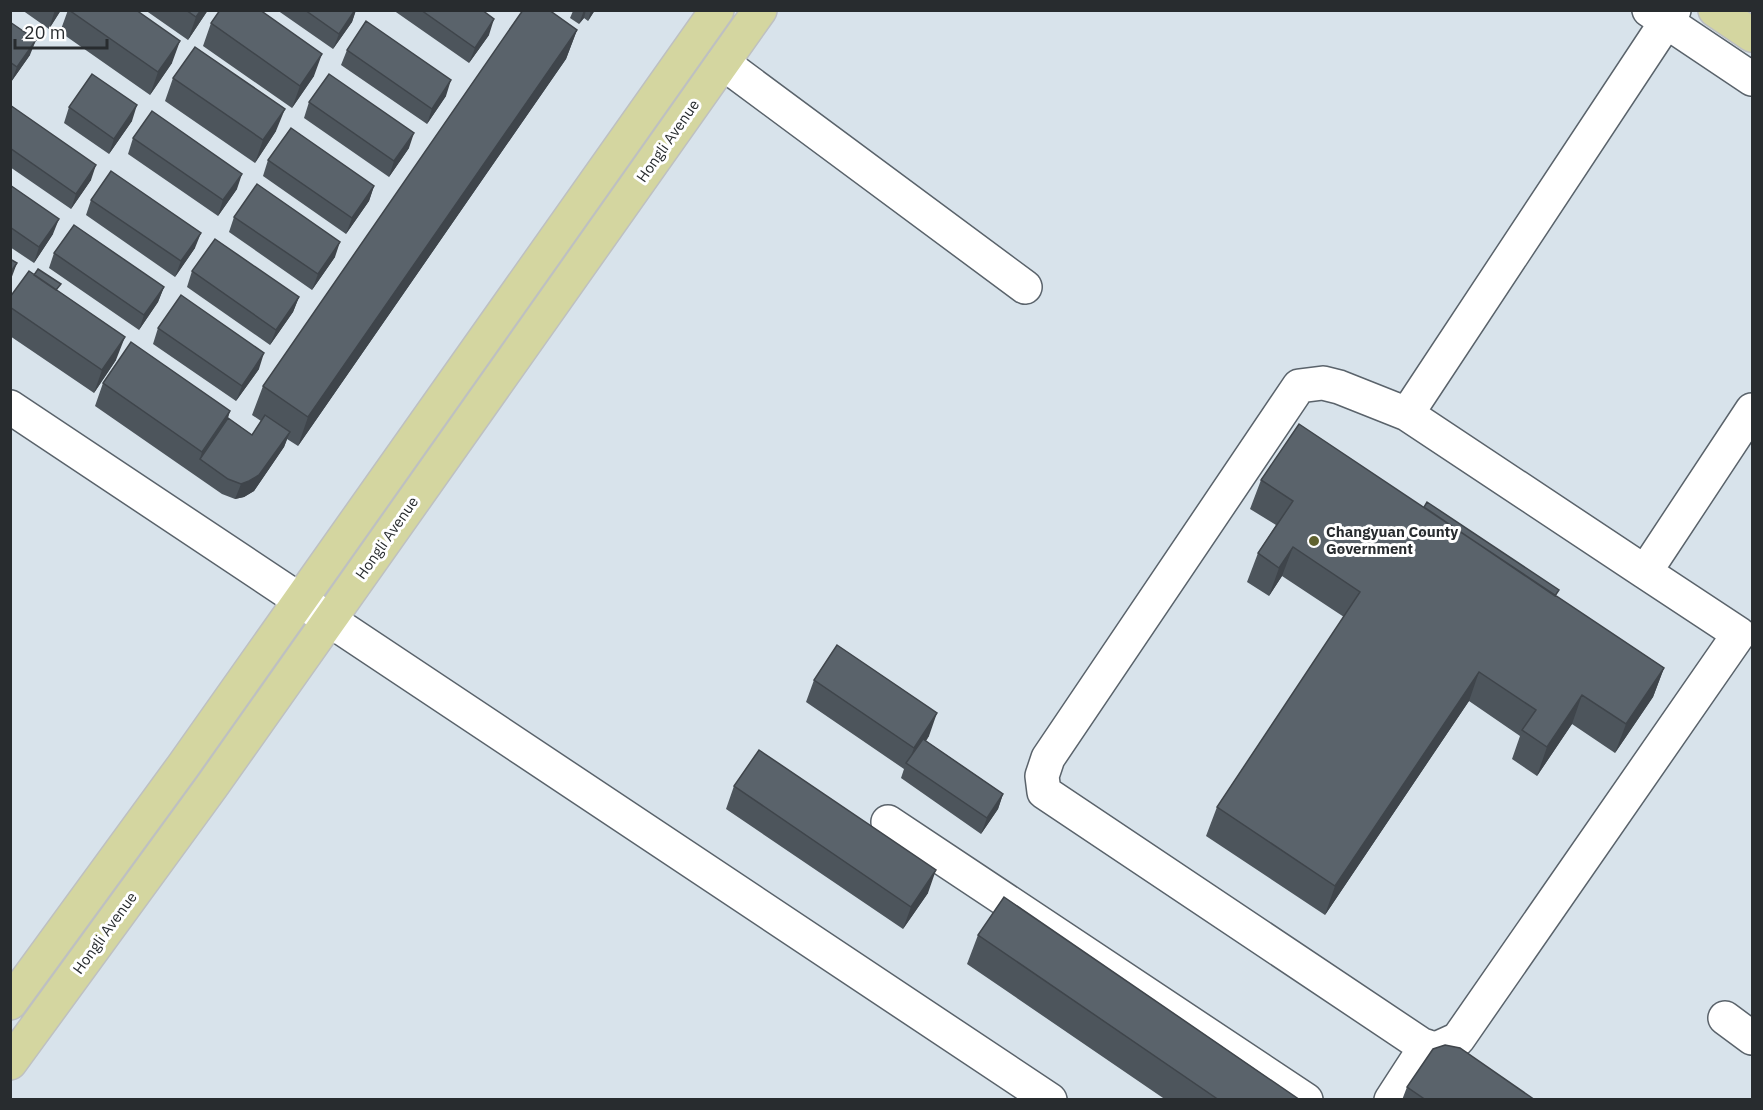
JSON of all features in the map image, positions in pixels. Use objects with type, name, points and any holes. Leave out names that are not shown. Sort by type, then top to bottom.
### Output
[{"type":"main road","points":[[10,1003],[183,766],[717,10]]},
{"type":"main road","name":"Hongli Avenue","points":[[10,1063],[212,786],[760,10]]},
{"type":"main road","points":[[1716,10],[1752,35]]},
{"type":"street","points":[[1407,414],[1663,14],[1752,79]]},
{"type":"street","points":[[723,63],[1025,287]]},
{"type":"street","points":[[1323,383],[1339,387],[1407,414],[1645,572],[1739,634],[1458,1039],[1436,1049],[1426,1046],[1044,792],[1042,776],[1048,758],[1299,386],[1323,383]]},
{"type":"street","points":[[10,407],[1050,1100]]},
{"type":"street","points":[[1645,572],[1752,410]]},
{"type":"street","points":[[888,822],[1306,1100]]},
{"type":"street","points":[[1725,1018],[1752,1038]]},
{"type":"street","points":[[1391,1100],[1426,1046]]},
{"type":"building","points":[[69,10],[136,10],[180,41],[158,72]]},
{"type":"building","points":[[186,10],[201,10],[196,17]]},
{"type":"building","points":[[220,10],[260,10],[322,54],[300,86],[211,23]]},
{"type":"building","points":[[305,10],[355,10],[339,34]]},
{"type":"building","points":[[421,10],[482,10],[494,19],[475,48]]},
{"type":"building","points":[[523,10],[549,10],[577,30],[308,417],[263,386]]},
{"type":"building","points":[[366,21],[451,80],[432,109],[347,50]]},
{"type":"building","points":[[10,22],[36,40],[17,67],[10,62]]},
{"type":"building","points":[[195,47],[285,109],[263,140],[173,78]]},
{"type":"building","points":[[92,74],[137,105],[114,139],[69,107]]},
{"type":"building","points":[[329,74],[414,133],[394,161],[309,102]]},
{"type":"building","points":[[10,105],[96,165],[76,194],[10,148]]},
{"type":"building","points":[[152,111],[242,174],[223,200],[133,138]]},
{"type":"building","points":[[291,128],[374,186],[352,218],[268,160]]},
{"type":"building","points":[[111,171],[201,233],[181,261],[91,200]]},
{"type":"building","points":[[257,184],[340,242],[318,274],[234,217]]},
{"type":"building","points":[[10,185],[59,219],[39,247],[10,227]]},
{"type":"building","points":[[74,225],[164,287],[144,315],[54,253]]},
{"type":"building","points":[[215,239],[299,297],[276,330],[192,271]]},
{"type":"building","points":[[10,259],[17,263],[10,273]]},
{"type":"building","points":[[38,269],[61,284],[56,290],[34,275]]},
{"type":"building","points":[[29,271],[125,337],[102,370],[10,307],[10,297]]},
{"type":"building","points":[[181,295],[264,353],[242,386],[158,328]]},
{"type":"building","points":[[131,342],[230,411],[202,452],[103,383]]},
{"type":"building","points":[[265,415],[290,432],[259,475],[241,484],[228,479],[200,459],[228,418],[252,435]]},
{"type":"building","points":[[1299,424],[1664,668],[1626,724],[1582,695],[1547,747],[1522,730],[1536,710],[1479,672],[1335,886],[1217,807],[1360,592],[1293,547],[1279,568],[1258,553],[1293,501],[1261,480]]},
{"type":"building","points":[[1427,502],[1559,590],[1555,596],[1424,507]]},
{"type":"building","points":[[837,645],[937,713],[914,748],[814,680]]},
{"type":"building","points":[[923,739],[1003,794],[987,818],[906,763]]},
{"type":"building","points":[[759,750],[936,870],[911,907],[734,786]]},
{"type":"building","points":[[1004,897],[1300,1100],[1219,1100],[978,935]]},
{"type":"building","points":[[1445,1045],[1460,1048],[1535,1100],[1426,1100],[1407,1087],[1433,1049]]},
{"type":"place","name":"Changyuan County Government","points":[[1314,541]]}]
